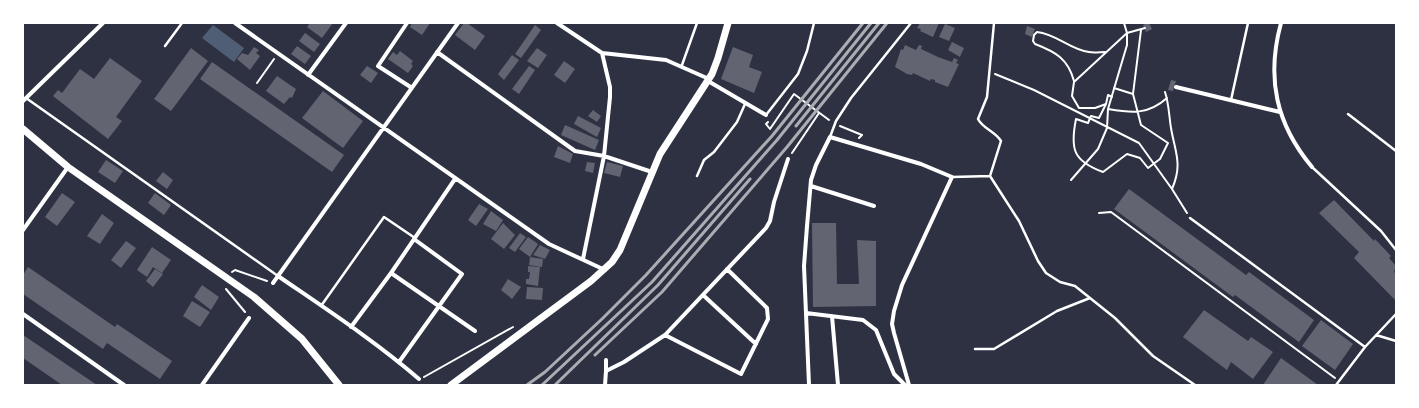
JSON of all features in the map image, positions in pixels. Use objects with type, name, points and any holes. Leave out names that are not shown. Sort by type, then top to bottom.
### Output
[{"type":"main road","points":[[451,385],[605,270],[612,262],[626,237],[652,172],[666,143],[709,80],[718,58],[728,23]]},
{"type":"main road","points":[[23,129],[68,167],[254,297],[302,339],[339,385]]},
{"type":"street","points":[[25,99],[103,23]]},
{"type":"street","points":[[235,23],[455,180],[549,244],[605,270]]},
{"type":"street","points":[[308,75],[346,23]]},
{"type":"street","points":[[407,23],[378,66],[412,88]]},
{"type":"street","points":[[273,283],[458,23]]},
{"type":"street","points":[[557,23],[602,53],[649,57],[682,65],[709,80],[745,104],[766,115]]},
{"type":"street","points":[[1281,23],[1274,72],[1280,112],[1290,137],[1312,167]]},
{"type":"street","points":[[437,52],[575,151],[604,156],[652,172]]},
{"type":"street","points":[[583,259],[604,156],[610,97],[610,86],[602,53]]},
{"type":"street","points":[[1176,87],[1280,112]]},
{"type":"street","points":[[809,385],[804,266],[812,186],[816,165],[830,137],[921,164],[952,177],[902,285],[894,310],[892,324],[909,385]]},
{"type":"street","points":[[606,372],[665,334],[766,228],[770,221],[776,196],[788,159]]},
{"type":"street","points":[[23,230],[68,167]]},
{"type":"street","points":[[351,327],[391,273],[455,180]]},
{"type":"street","points":[[812,186],[874,206]]},
{"type":"street","points":[[772,192],[776,196]]},
{"type":"street","points":[[399,362],[462,274],[414,238]]},
{"type":"street","points":[[665,334],[741,374],[768,319],[767,308],[728,269]]},
{"type":"street","points":[[391,273],[475,331]]},
{"type":"street","points":[[278,276],[399,362],[419,379]]},
{"type":"street","points":[[703,295],[756,344]]},
{"type":"street","points":[[806,313],[863,320],[876,330],[894,374],[905,385]]},
{"type":"street","points":[[23,314],[124,385]]},
{"type":"street","points":[[832,316],[838,385]]},
{"type":"street","points":[[202,385],[249,318]]},
{"type":"street","points":[[605,385],[606,360]]},
{"type":"lane","points":[[165,46],[182,23]]},
{"type":"lane","points":[[682,65],[697,23]]},
{"type":"lane","points":[[766,115],[798,74],[808,51],[814,23]]},
{"type":"lane","points":[[830,137],[836,121],[851,98],[912,23]]},
{"type":"lane","points":[[990,176],[1001,141],[997,134],[980,124],[978,119],[987,97],[987,83],[990,73],[994,23]]},
{"type":"lane","points":[[1231,100],[1248,23]]},
{"type":"lane","points":[[25,99],[278,276]]},
{"type":"lane","points":[[697,176],[704,160],[714,152],[737,122],[745,104]]},
{"type":"lane","points":[[1348,114],[1396,151]]},
{"type":"lane","points":[[1312,167],[1381,231],[1396,250]]},
{"type":"lane","points":[[952,177],[990,176]]},
{"type":"lane","points":[[990,176],[1019,221],[1046,273],[1060,282],[1075,286],[1091,298],[1115,318],[1153,356],[1195,385]]},
{"type":"lane","points":[[321,306],[384,218],[414,238]]},
{"type":"lane","points":[[1190,218],[1365,347]]},
{"type":"lane","points":[[976,349],[994,349],[1057,311],[1091,298]]},
{"type":"lane","points":[[1336,385],[1365,347],[1396,314]]},
{"type":"lane","points":[[1376,335],[1396,341]]},
{"type":"path","points":[[1071,180],[1098,149],[1107,128],[1108,109],[1127,45],[1127,33],[1124,23]]},
{"type":"path","points":[[1074,82],[1127,33],[1145,28]]},
{"type":"path","points":[[1112,97],[1108,95],[1106,104],[1099,118],[1091,116],[1088,123],[1076,119],[1072,137],[1074,151],[1084,164],[1103,172],[1127,154],[1140,158],[1148,168],[1160,159],[1168,143],[1141,124],[1133,94],[1141,30]]},
{"type":"path","points":[[1106,52],[1090,53],[1080,50],[1048,33],[1038,32],[1033,35],[1033,41],[1036,44],[1060,56],[1068,65],[1074,82],[1072,96],[1079,108],[1095,108],[1106,104]]},
{"type":"path","points":[[257,83],[278,53]]},
{"type":"path","points":[[990,73],[1034,90],[1139,143],[1172,189],[1190,218]]},
{"type":"path","points":[[1114,88],[1133,94]]},
{"type":"path","points":[[1165,92],[1171,128],[1176,144],[1178,168],[1177,178],[1172,189]]},
{"type":"path","points":[[770,119],[766,124],[770,129],[794,94],[831,121]]},
{"type":"path","points":[[1108,109],[1138,112],[1155,108],[1167,98]]},
{"type":"path","points":[[788,159],[819,113]]},
{"type":"path","points":[[837,125],[862,135],[860,138],[854,137]]},
{"type":"path","points":[[1099,213],[1111,212],[1339,381]]},
{"type":"path","points":[[232,272],[235,270],[273,283]]},
{"type":"path","points":[[224,286],[249,318]]},
{"type":"path","points":[[419,379],[435,372],[518,324]]},
{"type":"water","points":[[213,25],[244,48],[234,62],[202,38]]},
{"type":"building","points":[[310,23],[333,23],[322,38],[307,27]]},
{"type":"building","points":[[412,23],[430,23],[422,35],[410,27]]},
{"type":"building","points":[[464,23],[467,23],[485,36],[475,50],[455,35]]},
{"type":"building","points":[[920,23],[939,23],[933,37],[917,28]]},
{"type":"building","points":[[1149,23],[1152,29],[1146,32],[1143,25]]},
{"type":"building","points":[[945,24],[955,28],[949,41],[939,37]]},
{"type":"building","points":[[535,25],[541,30],[521,58],[515,54]]},
{"type":"building","points":[[1027,26],[1035,29],[1032,37],[1025,34]]},
{"type":"building","points":[[305,33],[320,44],[314,52],[299,41]]},
{"type":"building","points":[[952,42],[964,48],[960,57],[948,50]]},
{"type":"building","points":[[905,45],[916,50],[919,45],[922,46],[921,49],[938,57],[952,62],[954,58],[958,60],[956,63],[959,64],[948,87],[935,82],[935,80],[931,79],[930,81],[913,73],[912,75],[907,74],[895,67],[901,49],[903,50]]},
{"type":"building","points":[[297,46],[311,56],[305,64],[291,54]]},
{"type":"building","points":[[254,47],[259,50],[256,53],[260,56],[250,70],[237,59],[242,53],[248,55]]},
{"type":"building","points":[[733,47],[753,55],[749,67],[762,72],[754,93],[721,79]]},
{"type":"building","points":[[191,48],[208,61],[171,111],[154,99]]},
{"type":"building","points":[[537,48],[547,55],[538,68],[527,61]]},
{"type":"building","points":[[400,51],[413,61],[411,64],[413,66],[408,73],[388,59],[393,52],[397,55]]},
{"type":"building","points":[[512,55],[519,60],[504,80],[498,74]]},
{"type":"building","points":[[110,58],[142,81],[116,117],[122,121],[108,139],[53,96],[58,90],[62,93],[80,69],[94,79]]},
{"type":"building","points":[[564,61],[575,69],[565,83],[554,75]]},
{"type":"building","points":[[212,62],[344,155],[332,172],[200,79]]},
{"type":"building","points":[[367,66],[378,73],[371,83],[360,75]]},
{"type":"building","points":[[529,66],[535,70],[519,94],[512,89]]},
{"type":"building","points":[[277,76],[296,89],[292,98],[290,97],[284,104],[266,91]]},
{"type":"building","points":[[1171,80],[1176,81],[1173,91],[1168,90]]},
{"type":"building","points":[[323,91],[363,121],[343,148],[302,118]]},
{"type":"building","points":[[593,110],[601,116],[597,122],[588,116]]},
{"type":"building","points":[[578,116],[601,128],[597,137],[574,124]]},
{"type":"building","points":[[565,125],[599,140],[595,150],[561,135]]},
{"type":"building","points":[[558,146],[573,154],[570,163],[554,157]]},
{"type":"building","points":[[106,160],[123,171],[115,183],[98,172]]},
{"type":"building","points":[[587,162],[595,163],[593,173],[585,171]]},
{"type":"building","points":[[607,162],[623,166],[620,177],[604,173]]},
{"type":"building","points":[[163,172],[173,180],[167,189],[156,181]]},
{"type":"building","points":[[1129,189],[1246,275],[1249,272],[1314,320],[1299,342],[1235,295],[1233,297],[1114,209]]},
{"type":"building","points":[[62,193],[75,202],[57,226],[45,217]]},
{"type":"building","points":[[155,193],[171,205],[164,215],[148,203]]},
{"type":"building","points":[[1334,200],[1374,241],[1375,239],[1391,256],[1389,258],[1396,266],[1394,272],[1396,274],[1396,301],[1354,258],[1359,252],[1319,213]]},
{"type":"building","points":[[479,204],[488,209],[476,226],[468,220]]},
{"type":"building","points":[[491,211],[503,220],[496,231],[483,224]]},
{"type":"building","points":[[102,214],[114,223],[100,244],[87,236]]},
{"type":"building","points":[[503,223],[515,235],[504,249],[491,239]]},
{"type":"building","points":[[812,223],[836,223],[837,284],[859,284],[857,240],[876,241],[876,306],[813,307]]},
{"type":"building","points":[[520,233],[526,237],[515,252],[509,248]]},
{"type":"building","points":[[528,237],[538,244],[530,257],[519,249]]},
{"type":"building","points":[[126,241],[136,248],[121,268],[111,260]]},
{"type":"building","points":[[540,245],[550,250],[545,259],[533,255]]},
{"type":"building","points":[[152,247],[171,260],[162,273],[153,267],[147,277],[137,270]]},
{"type":"building","points":[[530,257],[543,259],[542,267],[529,265]]},
{"type":"building","points":[[528,266],[540,267],[538,286],[526,284],[526,279],[529,279],[530,272],[528,272]]},
{"type":"building","points":[[28,267],[115,327],[117,324],[172,361],[160,379],[107,343],[103,349],[23,294],[23,275]]},
{"type":"building","points":[[155,269],[163,274],[153,287],[146,281]]},
{"type":"building","points":[[508,279],[521,287],[512,299],[501,290]]},
{"type":"building","points":[[202,285],[219,297],[211,310],[194,297]]},
{"type":"building","points":[[527,287],[543,288],[542,300],[526,299]]},
{"type":"building","points":[[192,301],[210,312],[200,327],[183,316]]},
{"type":"building","points":[[1204,310],[1248,341],[1251,337],[1273,352],[1253,379],[1231,362],[1227,370],[1183,337]]},
{"type":"building","points":[[1321,320],[1353,344],[1335,370],[1302,346]]},
{"type":"building","points":[[23,335],[97,385],[62,385],[23,358]]},
{"type":"building","points":[[1281,358],[1318,385],[1263,385]]},
{"type":"railway","points":[[527,385],[545,372],[602,319],[646,275],[772,136],[863,23]]},
{"type":"railway","points":[[542,385],[652,282],[777,140],[871,23]]},
{"type":"railway","points":[[796,126],[879,23]]},
{"type":"railway","points":[[595,355],[662,292],[787,147],[887,23]]},
{"type":"railway","points":[[555,385],[658,285],[750,179]]}]
